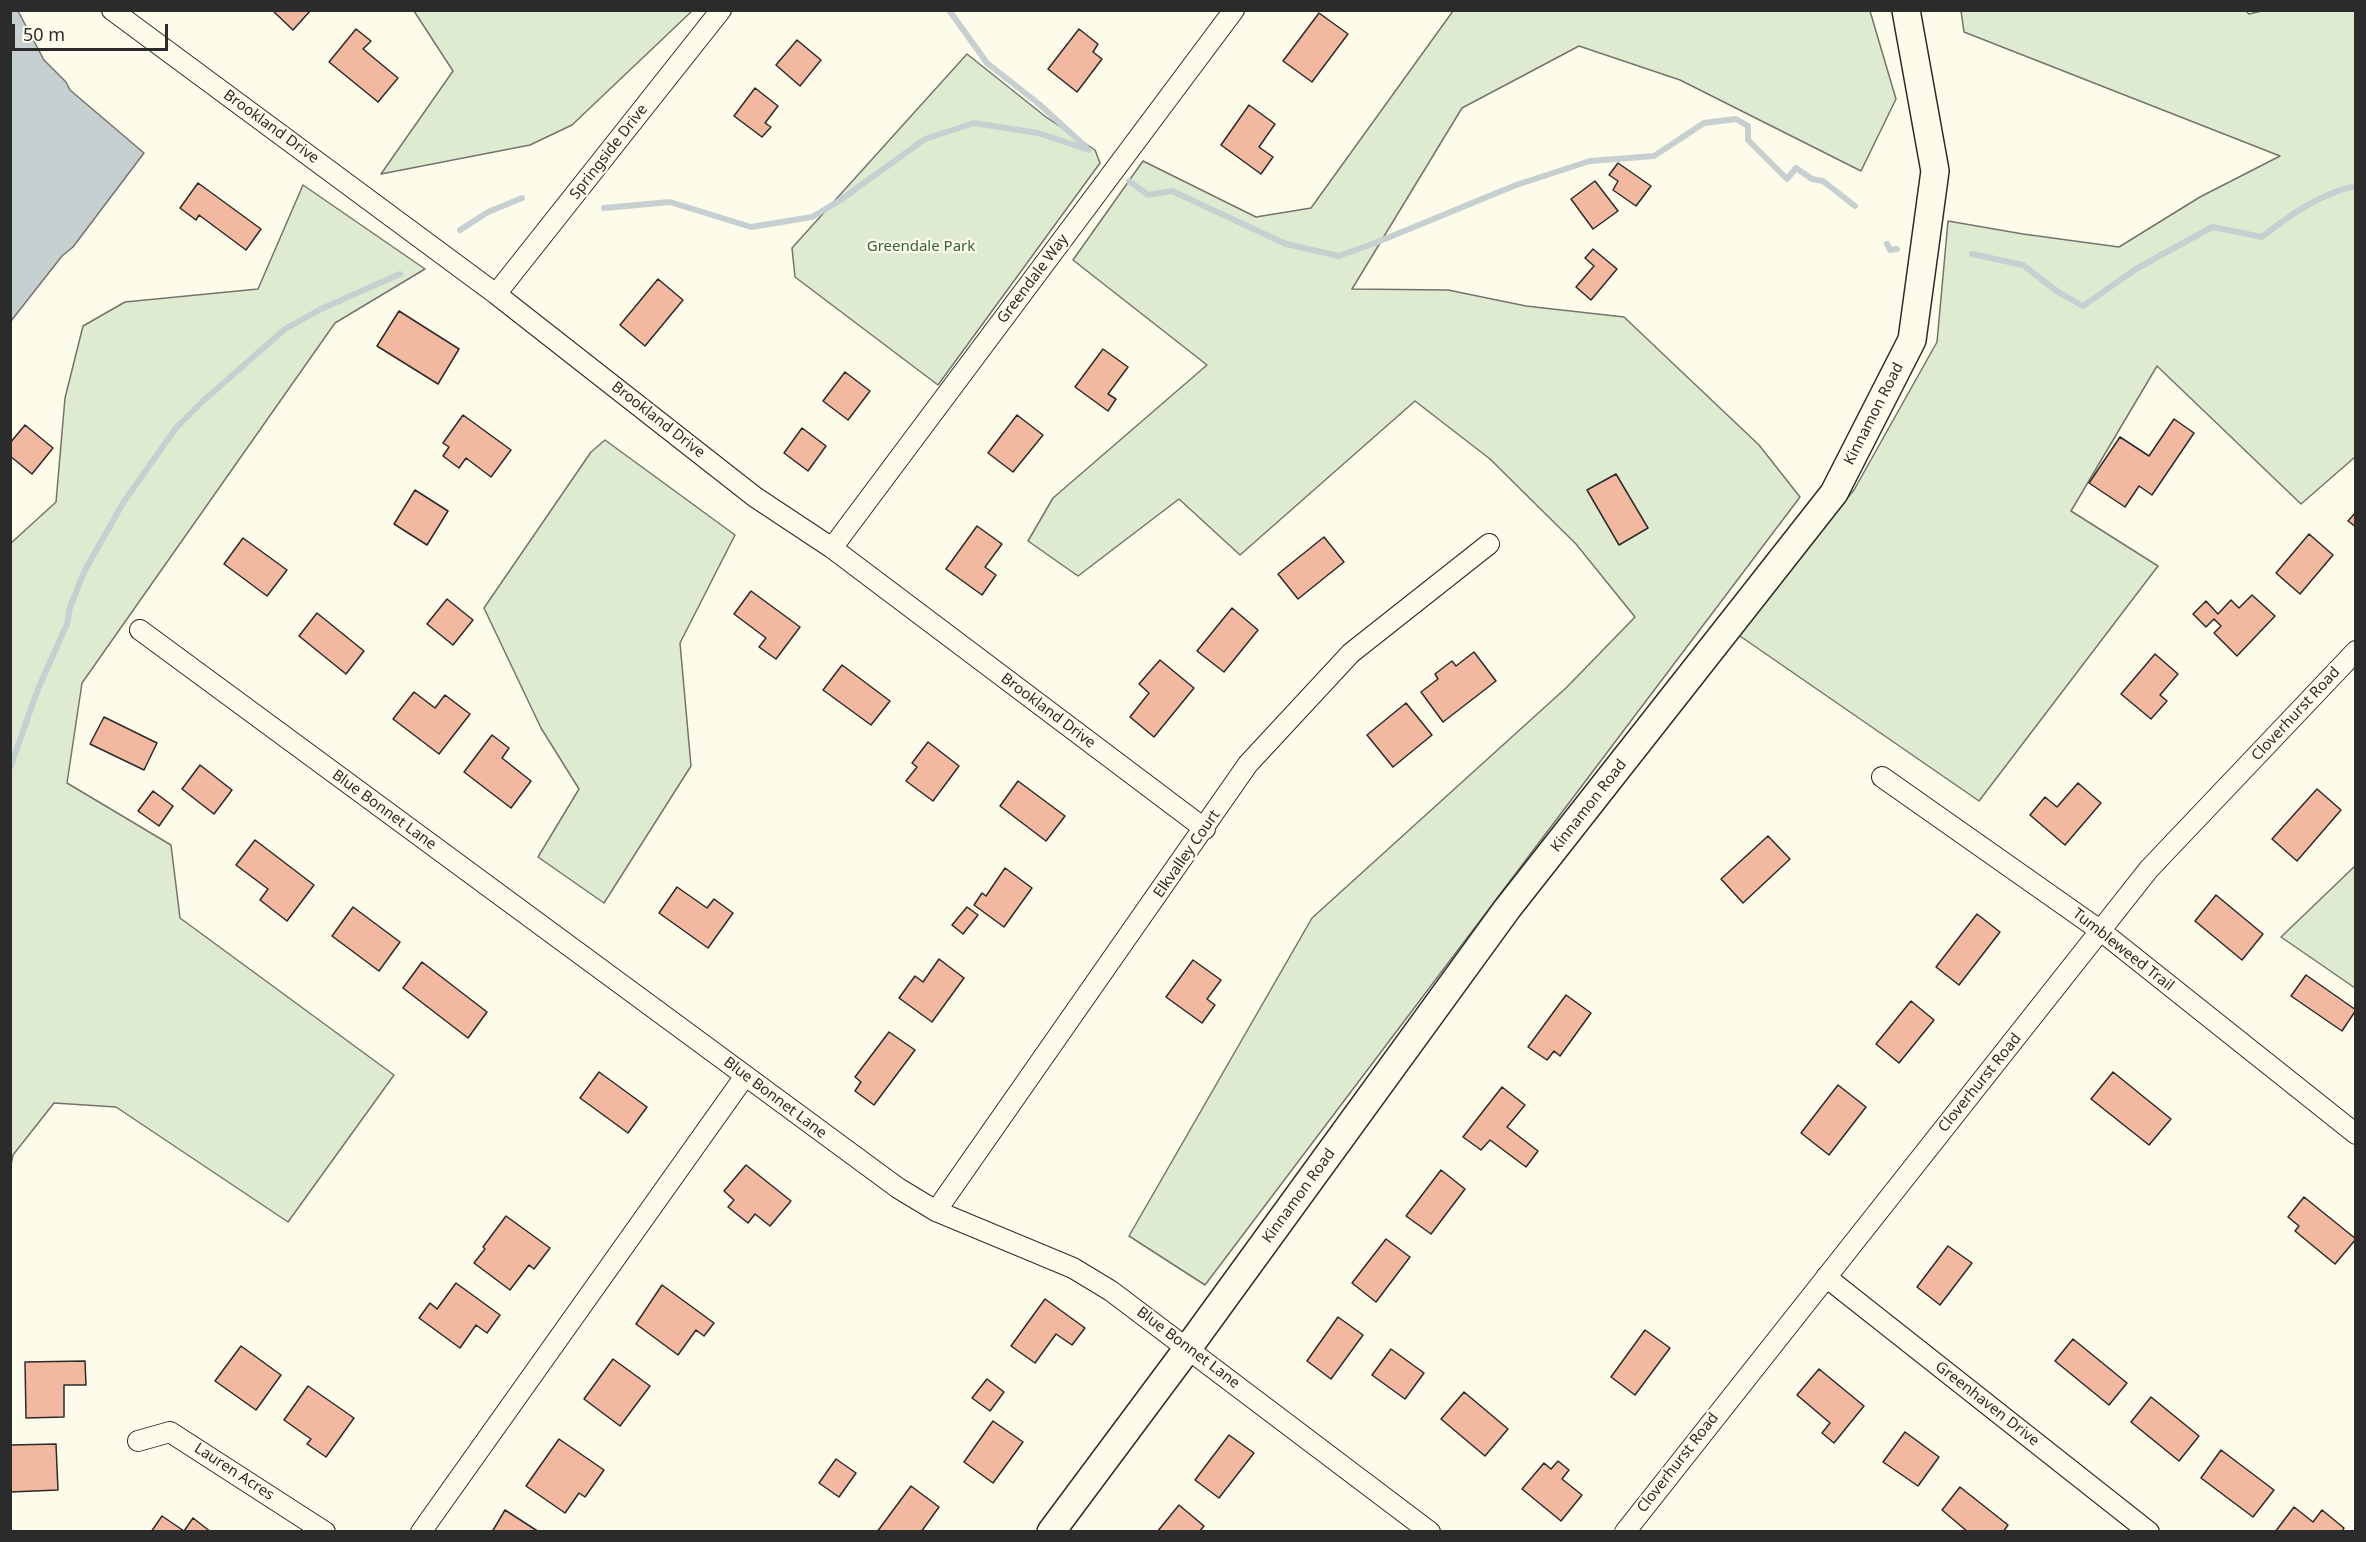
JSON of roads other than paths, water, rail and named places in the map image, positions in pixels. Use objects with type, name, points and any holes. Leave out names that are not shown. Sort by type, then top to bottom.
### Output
[{"type":"main road","name":"Kinnamon Road","points":[[1051,1532],[1188,1348],[1507,909],[1834,493],[1912,340],[1935,171],[1906,10]]},
{"type":"street","name":"Brookland Drive","points":[[112,10],[496,294],[755,497],[832,548],[1204,829]]},
{"type":"street","name":"Springside Drive","points":[[496,294],[721,10]]},
{"type":"street","name":"Greendale Way","points":[[832,548],[1234,10]]},
{"type":"street","name":"Elkvalley Court","points":[[936,1211],[1248,764],[1351,653],[1489,544]]},
{"type":"street","name":"Blue Bonnet Lane","points":[[140,630],[858,1160],[936,1211],[1073,1268],[1111,1291],[1430,1532]]},
{"type":"street","name":"Cloverhurst Road","points":[[1625,1532],[2149,869],[2355,651]]},
{"type":"street","name":"Tumbleweed Trail","points":[[1882,777],[2101,931],[2355,1134]]},
{"type":"street","points":[[421,1532],[745,1076]]},
{"type":"street","name":"Greenhaven Drive","points":[[1826,1277],[2149,1532]]},
{"type":"street","name":"Lauren Acres","points":[[138,1442],[170,1432],[326,1532]]},
{"type":"waterway","points":[[949,10],[987,63],[1039,104],[1086,147]]},
{"type":"waterway","points":[[1129,181],[1148,195],[1172,191],[1286,244],[1339,256],[1516,185],[1590,161],[1654,156],[1704,123],[1736,119],[1748,126],[1748,140],[1787,179],[1796,168],[1812,179],[1823,181],[1855,206]]},
{"type":"waterway","points":[[604,208],[670,202],[751,227],[812,217],[839,201],[925,139],[974,123],[1038,133],[1089,150]]},
{"type":"waterway","points":[[1972,254],[2023,265],[2058,292],[2083,306],[2136,269],[2212,227],[2262,237],[2318,199],[2356,186]]},
{"type":"waterway","points":[[460,230],[488,212],[522,198]]},
{"type":"waterway","points":[[1887,244],[1890,250],[1897,249]]},
{"type":"waterway","points":[[10,768],[38,689],[67,624],[70,607],[85,570],[123,503],[176,428],[203,401],[285,329],[321,309],[400,274]]},
{"type":"park label","name":"Greendale Park","points":[[921,247]]}]
